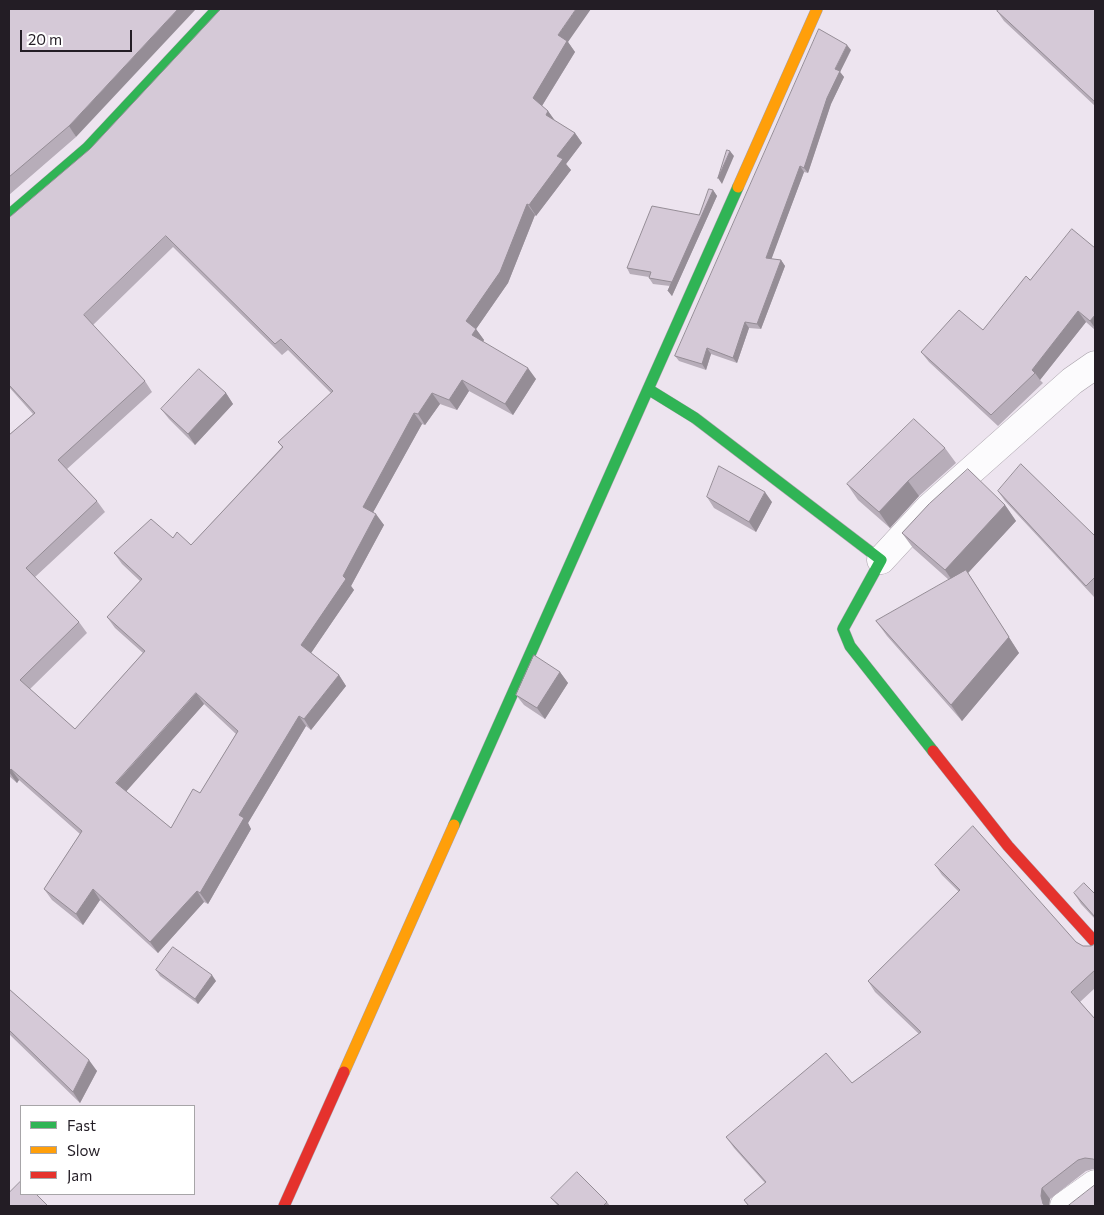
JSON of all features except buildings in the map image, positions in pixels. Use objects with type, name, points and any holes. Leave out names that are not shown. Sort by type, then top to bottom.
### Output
[{"type":"main road","points":[[9,215],[87,148],[217,9]]},
{"type":"main road","points":[[284,1206],[817,9]]},
{"type":"main road","points":[[648,389],[695,418],[881,560],[873,581],[852,608],[843,629],[850,646],[1008,846],[1095,942]]},
{"type":"street","points":[[881,560],[929,508],[1072,381],[1095,365]]},
{"type":"street","points":[[1064,1206],[1095,1184]]},
{"type":"traffic: fast","points":[[9,215],[87,148],[217,9]]},
{"type":"traffic: fast","points":[[454,825],[738,187]]},
{"type":"traffic: fast","points":[[648,389],[695,418],[881,560],[843,629],[850,646],[933,751]]},
{"type":"traffic: slow","points":[[738,187],[817,9]]},
{"type":"traffic: slow","points":[[344,1072],[454,825]]},
{"type":"traffic: jam","points":[[933,751],[1008,846],[1095,942]]},
{"type":"traffic: jam","points":[[284,1206],[344,1072]]}]
